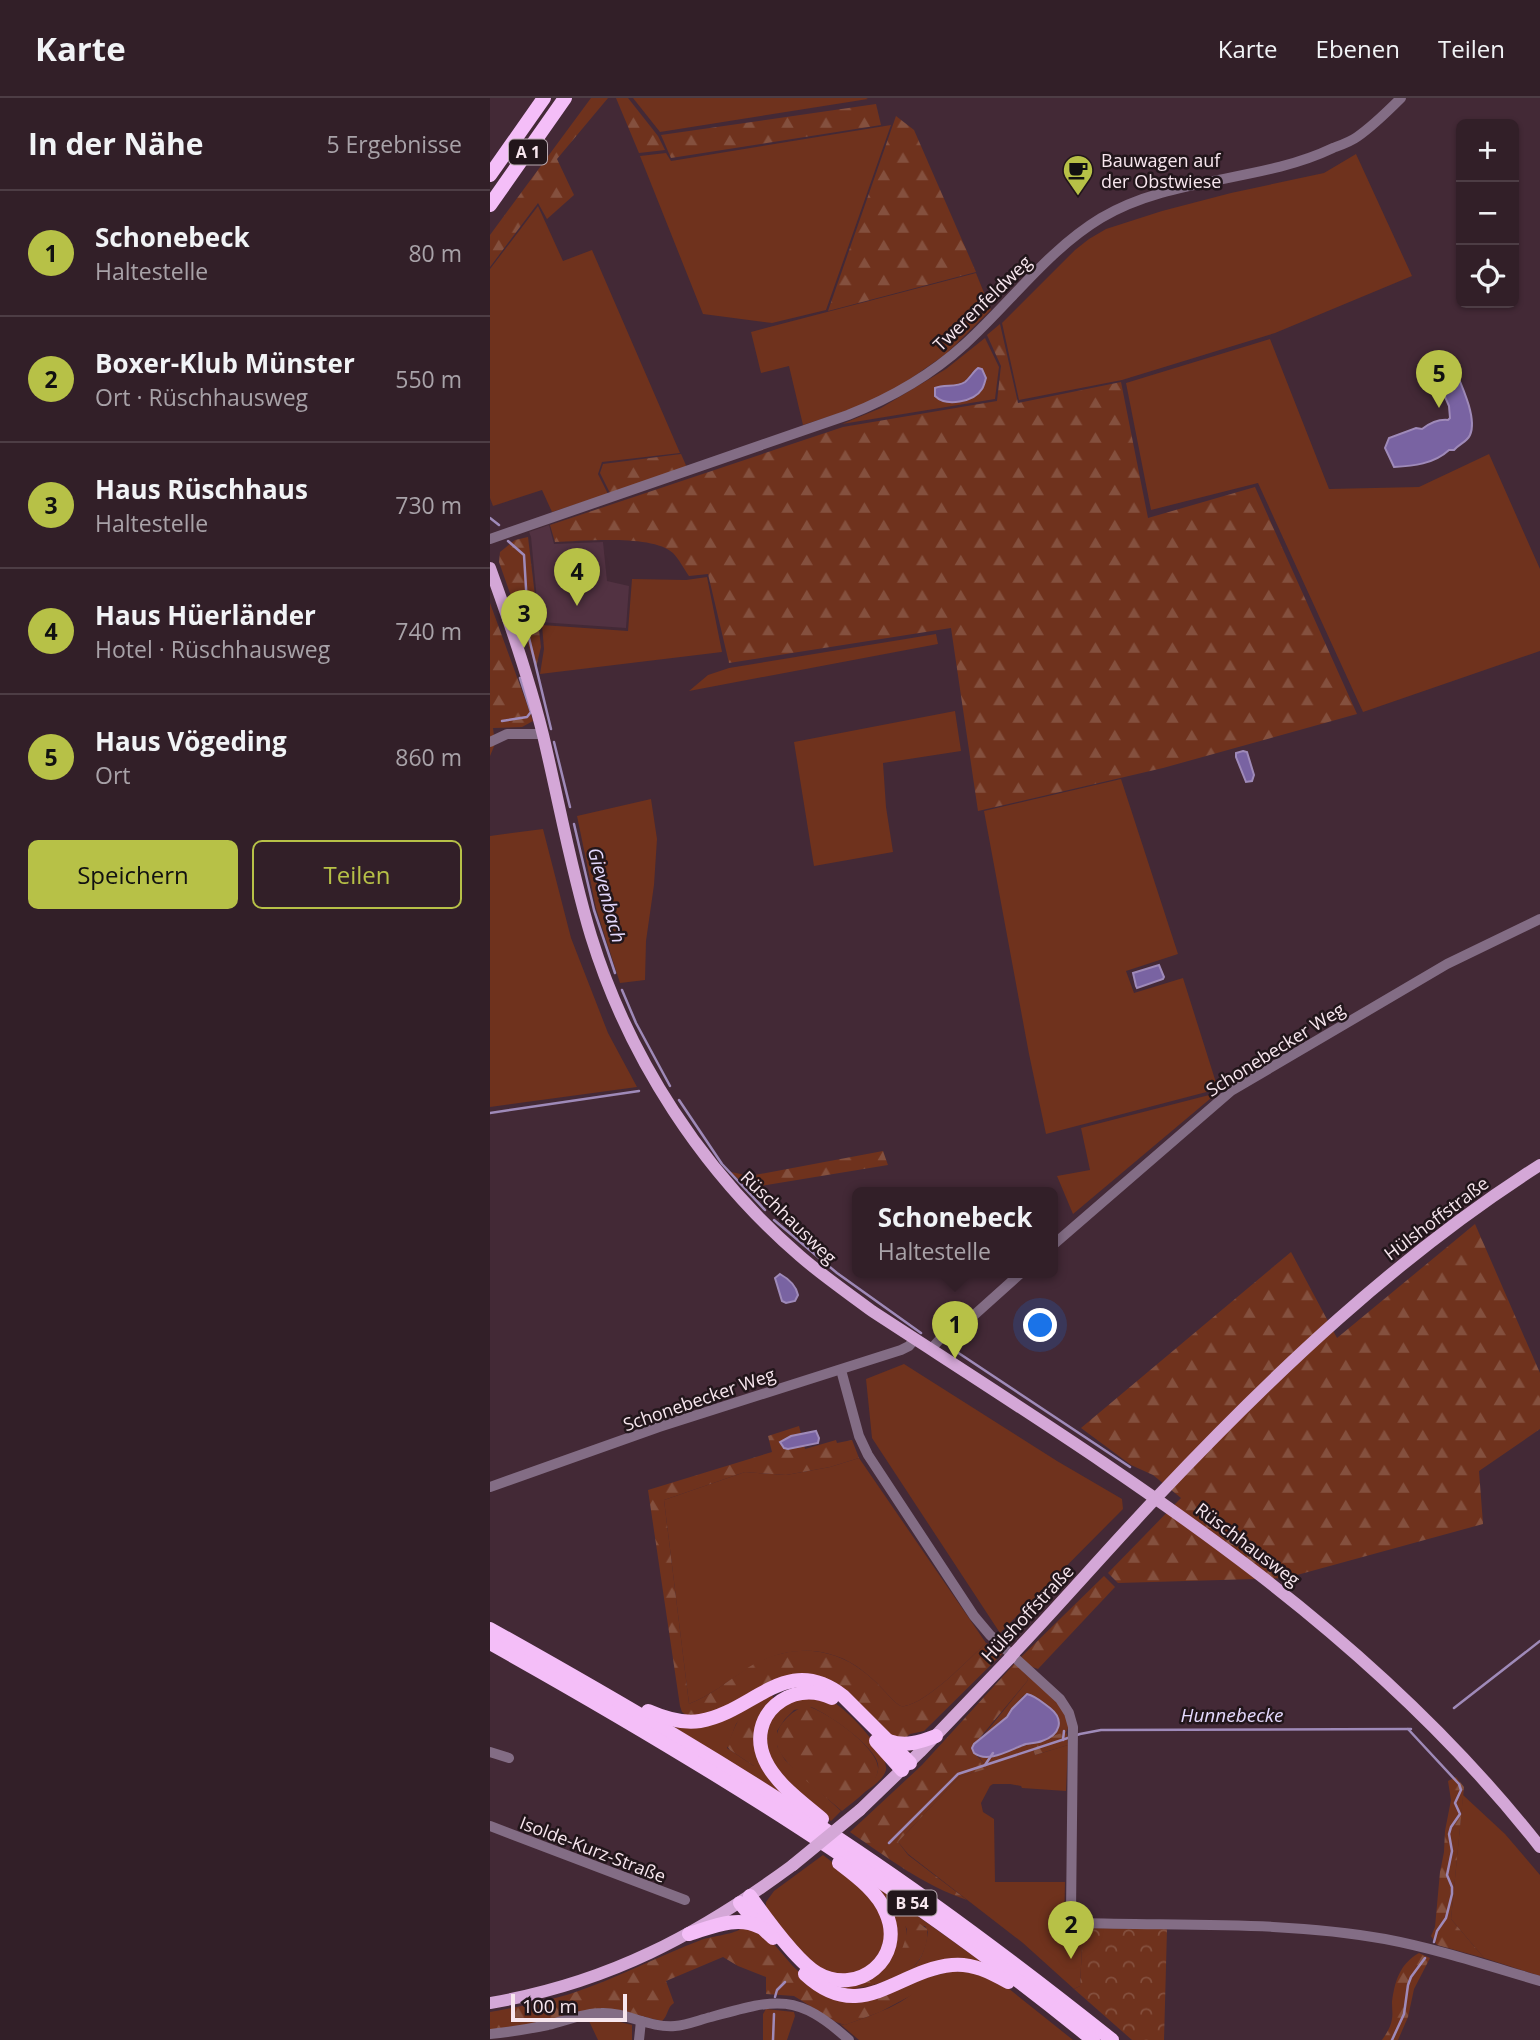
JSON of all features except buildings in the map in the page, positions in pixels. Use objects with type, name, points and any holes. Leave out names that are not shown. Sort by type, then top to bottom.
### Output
[{"type":"highway","name":"A 1","points":[[490,175],[544,98]]},
{"type":"highway","name":"A 1","points":[[490,205],[565,98]]},
{"type":"highway","name":"B 54","points":[[490,1629],[744,1778],[900,1880],[1112,2040]]},
{"type":"highway","name":"B 54","points":[[490,1643],[657,1738],[749,1795],[908,1900],[1093,2040]]},
{"type":"highway","points":[[528,1651],[560,1661],[656,1715],[685,1722],[720,1715],[784,1683],[801,1680],[826,1685],[843,1696],[888,1741],[906,1767]]},
{"type":"highway","points":[[900,1880],[876,1855],[811,1810],[775,1775],[762,1753],[760,1737],[763,1723],[776,1704],[790,1695],[809,1692],[829,1696],[847,1708],[906,1767]]},
{"type":"highway","points":[[888,1741],[913,1744],[936,1736]]},
{"type":"highway","points":[[745,1900],[804,1963],[824,1976],[842,1980],[860,1977],[874,1969],[888,1949],[890,1923],[876,1898],[848,1870],[776,1820],[749,1795]]},
{"type":"highway","points":[[745,1900],[755,1921],[807,1975],[821,1986],[837,1993],[853,1996],[870,1994],[933,1969],[962,1965],[983,1969],[995,1975],[1069,2020]]},
{"type":"highway","points":[[689,1934],[725,1923],[740,1922],[754,1924],[767,1932]]},
{"type":"main road","name":"Rüschhausweg","points":[[490,568],[516,642],[542,734],[592,936],[618,1008],[647,1066],[689,1133],[715,1168],[770,1228],[830,1280],[1156,1498],[1293,1600],[1385,1679],[1470,1764],[1540,1847]]},
{"type":"main road","name":"Hülshoffstraße","points":[[490,2003],[544,1992],[588,1979],[642,1958],[689,1934],[745,1900],[793,1865],[860,1810],[906,1767],[1156,1498],[1276,1376],[1359,1301],[1460,1220],[1540,1165]]},
{"type":"street","name":"Twerenfeldweg","points":[[490,539],[877,403],[942,364],[1053,256],[1101,218],[1153,195],[1309,159],[1356,138],[1401,98]]},
{"type":"street","points":[[490,742],[507,734],[542,734]]},
{"type":"street","name":"Schonebecker Weg","points":[[1058,1241],[1231,1091],[1447,964],[1540,919]]},
{"type":"street","points":[[931,1349],[1015,1278]]},
{"type":"street","name":"Schonebecker Weg","points":[[490,1487],[659,1427],[901,1350],[915,1339]]},
{"type":"street","points":[[841,1370],[859,1436],[868,1455],[974,1616],[990,1635],[1060,1699],[1069,1713],[1073,1727],[1070,1914],[1076,1922],[1301,1929],[1344,1933],[1423,1947],[1540,1982]]},
{"type":"street","points":[[490,1752],[509,1758]]},
{"type":"street","name":"Isolde-Kurz-Straße","points":[[490,1826],[685,1900]]},
{"type":"street","points":[[490,2034],[530,2029],[595,2013],[617,2014],[675,2026],[761,2003],[778,2003],[813,2012],[828,2021],[849,2040]]},
{"type":"street","points":[[639,2040],[641,2021]]},
{"type":"shaded area","points":[[1442,361],[1453,365],[1464,390],[1472,419],[1470,435],[1454,450],[1430,461],[1394,467],[1385,448],[1389,438],[1450,418],[1449,406],[1434,372],[1434,366]]},
{"type":"shaded area","points":[[978,368],[982,369],[986,378],[982,389],[973,397],[953,402],[935,396],[935,388],[962,384]]},
{"type":"shaded area","points":[[549,525],[554,544],[603,542],[607,581],[629,586],[626,628],[539,622],[529,532]]},
{"type":"shaded area","points":[[1247,752],[1254,775],[1252,781],[1246,782],[1236,757],[1236,753]]},
{"type":"shaded area","points":[[1159,965],[1163,979],[1137,988],[1133,973]]},
{"type":"shaded area","points":[[780,1274],[796,1288],[798,1295],[795,1301],[782,1301],[775,1278]]},
{"type":"shaded area","points":[[816,1431],[818,1443],[788,1449],[780,1442],[791,1436]]},
{"type":"shaded area","points":[[1027,1694],[1050,1708],[1058,1717],[1058,1727],[1053,1735],[993,1756],[974,1753],[974,1744],[1007,1717]]},
{"type":"green space","points":[[591,98],[608,98],[557,159],[574,195],[547,219],[538,203],[490,267],[490,235]]},
{"type":"green space","points":[[616,98],[628,98],[658,136],[665,150],[639,153]]},
{"type":"green space","points":[[633,98],[866,98],[868,99],[660,132]]},
{"type":"green space","points":[[876,104],[881,125],[671,158],[661,135]]},
{"type":"green space","points":[[896,116],[914,130],[976,272],[828,311]]},
{"type":"green space","points":[[891,125],[826,310],[772,323],[703,314],[640,156],[666,153],[671,161]]},
{"type":"green space","points":[[1356,154],[1412,276],[1275,333],[1122,380],[1019,400],[1002,323],[1089,239],[1106,229],[1162,211],[1324,173]]},
{"type":"green space","points":[[538,206],[563,261],[592,250],[680,453],[602,462],[598,474],[608,494],[552,512],[542,490],[493,506],[490,498],[490,269]]},
{"type":"green space","points":[[976,273],[991,310],[946,354],[874,402],[803,425],[789,366],[761,373],[751,332]]},
{"type":"green space","points":[[1000,324],[1018,403],[1121,382],[1148,518],[1255,487],[1357,714],[1163,768],[978,811],[951,628],[729,663],[708,574],[689,576],[673,553],[650,543],[617,540],[555,542],[550,525],[843,427],[997,401],[1001,366],[987,335]]},
{"type":"green space","points":[[985,338],[999,367],[995,399],[842,424],[881,408],[946,369]],"holes":[[[973,371],[985,384],[971,398],[952,402],[939,400],[940,386],[959,384]]]},
{"type":"green space","points":[[1270,339],[1329,489],[1419,487],[1489,454],[1540,569],[1540,651],[1363,712],[1258,483],[1151,510],[1126,383]]},
{"type":"green space","points":[[681,454],[688,470],[610,493],[600,473],[603,464]]},
{"type":"green space","points":[[528,537],[541,647],[536,667],[499,562],[500,552],[515,540]]},
{"type":"green space","points":[[707,577],[722,652],[540,674],[544,649],[542,625],[628,631],[632,579],[686,580]]},
{"type":"green space","points":[[490,603],[533,721],[522,727],[493,728],[495,744],[490,756]]},
{"type":"green space","points":[[936,634],[938,644],[689,691],[708,675],[729,668]]},
{"type":"green space","points":[[955,711],[961,751],[883,763],[893,852],[814,866],[794,742]]},
{"type":"green space","points":[[1121,779],[1178,954],[1126,971],[1134,993],[1183,978],[1218,1089],[1046,1134],[984,811]]},
{"type":"green space","points":[[651,799],[657,839],[646,941],[645,980],[620,983],[596,908],[577,816]]},
{"type":"green space","points":[[543,829],[571,938],[608,1033],[637,1087],[490,1107],[490,836]]},
{"type":"green space","points":[[1217,1093],[1073,1214],[1057,1176],[1090,1170],[1081,1128]]},
{"type":"green space","points":[[883,1151],[888,1165],[748,1188],[731,1172],[750,1176]]},
{"type":"green space","points":[[1475,1224],[1540,1373],[1540,1429],[1479,1471],[1483,1524],[1286,1578],[1118,1583],[1108,1573],[1181,1498],[1153,1475],[1131,1465],[1081,1428],[1291,1252],[1337,1338]]},
{"type":"green space","points":[[904,1364],[1122,1499],[1123,1509],[1000,1633],[872,1438],[866,1379]]},
{"type":"green space","points":[[799,1426],[805,1449],[836,1440],[837,1443],[852,1440],[859,1458],[830,1467],[786,1475],[745,1472],[664,1500],[689,1704],[763,1660],[807,1651],[837,1656],[851,1663],[898,1704],[905,1706],[936,1689],[986,1643],[1004,1652],[924,1731],[910,1734],[904,1739],[893,1737],[822,1677],[703,1715],[686,1715],[682,1712],[648,1490],[772,1452],[768,1436]]},
{"type":"green space","points":[[859,1458],[986,1643],[936,1689],[905,1706],[898,1704],[851,1663],[837,1656],[807,1651],[763,1660],[689,1704],[664,1500],[745,1472],[786,1475],[830,1467]]},
{"type":"green space","points":[[1104,1576],[1115,1587],[1038,1669],[1027,1665],[1020,1658]]},
{"type":"green space","points":[[1015,1663],[1028,1680],[973,1746],[974,1753],[989,1768],[959,1777],[898,1842],[908,1855],[967,1900],[921,1879],[850,1832],[922,1765]]},
{"type":"green space","points":[[1022,1669],[1057,1699],[1070,1723],[1066,1733],[1052,1736],[1057,1730],[1040,1701],[1029,1694],[1023,1696],[1007,1717],[979,1741],[1028,1680]]},
{"type":"green space","points":[[772,1695],[774,1700],[763,1762],[754,1766],[727,1746],[738,1721],[748,1707]]},
{"type":"green space","points":[[757,1698],[736,1724],[727,1748],[754,1766],[763,1762],[805,1808],[664,1721]]},
{"type":"green space","points":[[820,1698],[836,1704],[865,1731],[885,1763],[886,1770],[882,1777],[863,1793],[876,1776],[878,1768],[869,1748],[839,1723],[811,1707],[794,1710],[785,1719],[777,1731],[777,1746],[785,1760],[841,1811],[831,1821],[795,1792],[768,1758],[766,1725],[790,1699]]},
{"type":"green space","points":[[807,1706],[827,1715],[851,1732],[877,1761],[878,1770],[873,1783],[842,1811],[786,1761],[777,1745],[777,1735],[783,1723],[795,1711]]},
{"type":"green space","points":[[1065,1732],[1068,1745],[1035,1755],[1031,1743]]},
{"type":"green space","points":[[1031,1743],[1035,1755],[1068,1745],[1066,1791],[993,1784],[981,1803],[983,1812],[994,1819],[995,1882],[1065,1882],[1064,1927],[1083,1928],[1080,1986],[1074,1989],[1023,1943],[908,1854],[898,1842],[959,1777],[988,1768],[979,1757],[997,1755]]},
{"type":"green space","points":[[1456,1777],[1464,1787],[1451,1919],[1484,1958],[1437,1945],[1431,1936],[1435,1927],[1451,1800],[1448,1781]]},
{"type":"green space","points":[[1463,1795],[1505,1834],[1540,1875],[1540,1976],[1484,1958],[1451,1919]]},
{"type":"green space","points":[[823,1855],[846,1873],[877,1904],[886,1932],[879,1956],[860,1973],[835,1975],[808,1961],[766,1908],[766,1902],[774,1891]]},
{"type":"green space","points":[[853,1870],[989,1967],[976,1963],[851,1991],[816,1976],[858,1982],[894,1939]],"holes":[[[905,1925],[925,1926],[928,1932],[925,1946],[913,1967],[894,1978],[856,1989],[895,1962],[905,1943]]]},
{"type":"green space","points":[[893,1904],[927,1929],[923,1954],[914,1966],[902,1975],[874,1985],[850,1988],[880,1974],[901,1952],[907,1929]]},
{"type":"green space","points":[[742,1928],[768,1939],[802,1975],[835,1995],[922,1979],[919,1989],[880,2012],[845,2025],[794,1996],[766,1994],[766,1977],[723,1957],[666,1981],[674,2003],[662,2021],[620,2011],[490,2030],[490,2012],[570,1994],[701,1940]]},
{"type":"green space","points":[[1083,1928],[1167,1929],[1164,2040],[1132,2040],[1074,1989],[1080,1986]]},
{"type":"green space","points":[[1419,1953],[1430,1958],[1414,1989],[1408,2017],[1398,2040],[1382,2040],[1391,2022],[1393,1994],[1399,1973],[1407,1962]]},
{"type":"green space","points":[[952,1971],[977,1973],[1008,1988],[1073,2040],[859,2040],[840,2024],[845,2025],[890,2008],[911,1995],[922,1979]]},
{"type":"green space","points":[[766,2009],[794,2012],[787,2040],[763,2040],[763,2014]]},
{"type":"green space","points":[[612,2020],[632,2025],[632,2040],[598,2040],[589,2021]]},
{"type":"waterway","name":"Gievenbach","points":[[490,518],[499,525]]},
{"type":"waterway","name":"Gievenbach","points":[[508,541],[524,555],[529,638],[551,729]]},
{"type":"waterway","points":[[502,721],[527,717],[531,712],[520,678]]},
{"type":"waterway","name":"Gievenbach","points":[[554,742],[570,807]]},
{"type":"waterway","name":"Gievenbach","points":[[574,824],[594,910],[615,973]]},
{"type":"waterway","name":"Gievenbach","points":[[622,990],[636,1023],[670,1086]]},
{"type":"waterway","name":"Gievenbach","points":[[490,1113],[639,1091]]},
{"type":"waterway","points":[[679,1100],[722,1164],[765,1210]]},
{"type":"waterway","points":[[774,1220],[837,1273],[921,1333]]},
{"type":"waterway","points":[[951,1348],[1130,1467]]},
{"type":"waterway","name":"Hunnebecke","points":[[1454,1708],[1540,1641]]},
{"type":"waterway","points":[[1408,1729],[1459,1784],[1461,1790],[1455,1803],[1460,1814],[1449,1834],[1452,1851],[1447,1875],[1452,1894],[1446,1918],[1437,1931],[1434,1942]]},
{"type":"waterway","name":"Hunnebecke","points":[[889,1843],[958,1774],[1080,1734],[1101,1730],[1411,1729]]},
{"type":"waterway","name":"Hunnebecke","points":[[1063,1740],[1064,1731]]},
{"type":"waterway","name":"Hunnebecke","points":[[985,1765],[993,1753]]},
{"type":"waterway","points":[[1392,2040],[1404,2014],[1411,1977],[1425,1958]]},
{"type":"waterway","name":"Hunnebecke","points":[[775,1997],[777,1990],[785,1982]]},
{"type":"waterway","name":"Hunnebecke","points":[[773,2040],[774,2014]]},
{"type":"place","name":"Bauwagen auf der Obstwiese","points":[[1078,197]]},
{"type":"place","name":"Haus Vögeding","points":[[1439,408]]},
{"type":"place","name":"Haus Hüerländer","points":[[577,606]]},
{"type":"place","name":"Haus Rüschhaus","points":[[524,648]]},
{"type":"place","name":"Schonebeck","points":[[955,1359]]},
{"type":"place","name":"Boxer-Klub Münster","points":[[1071,1959]]}]
